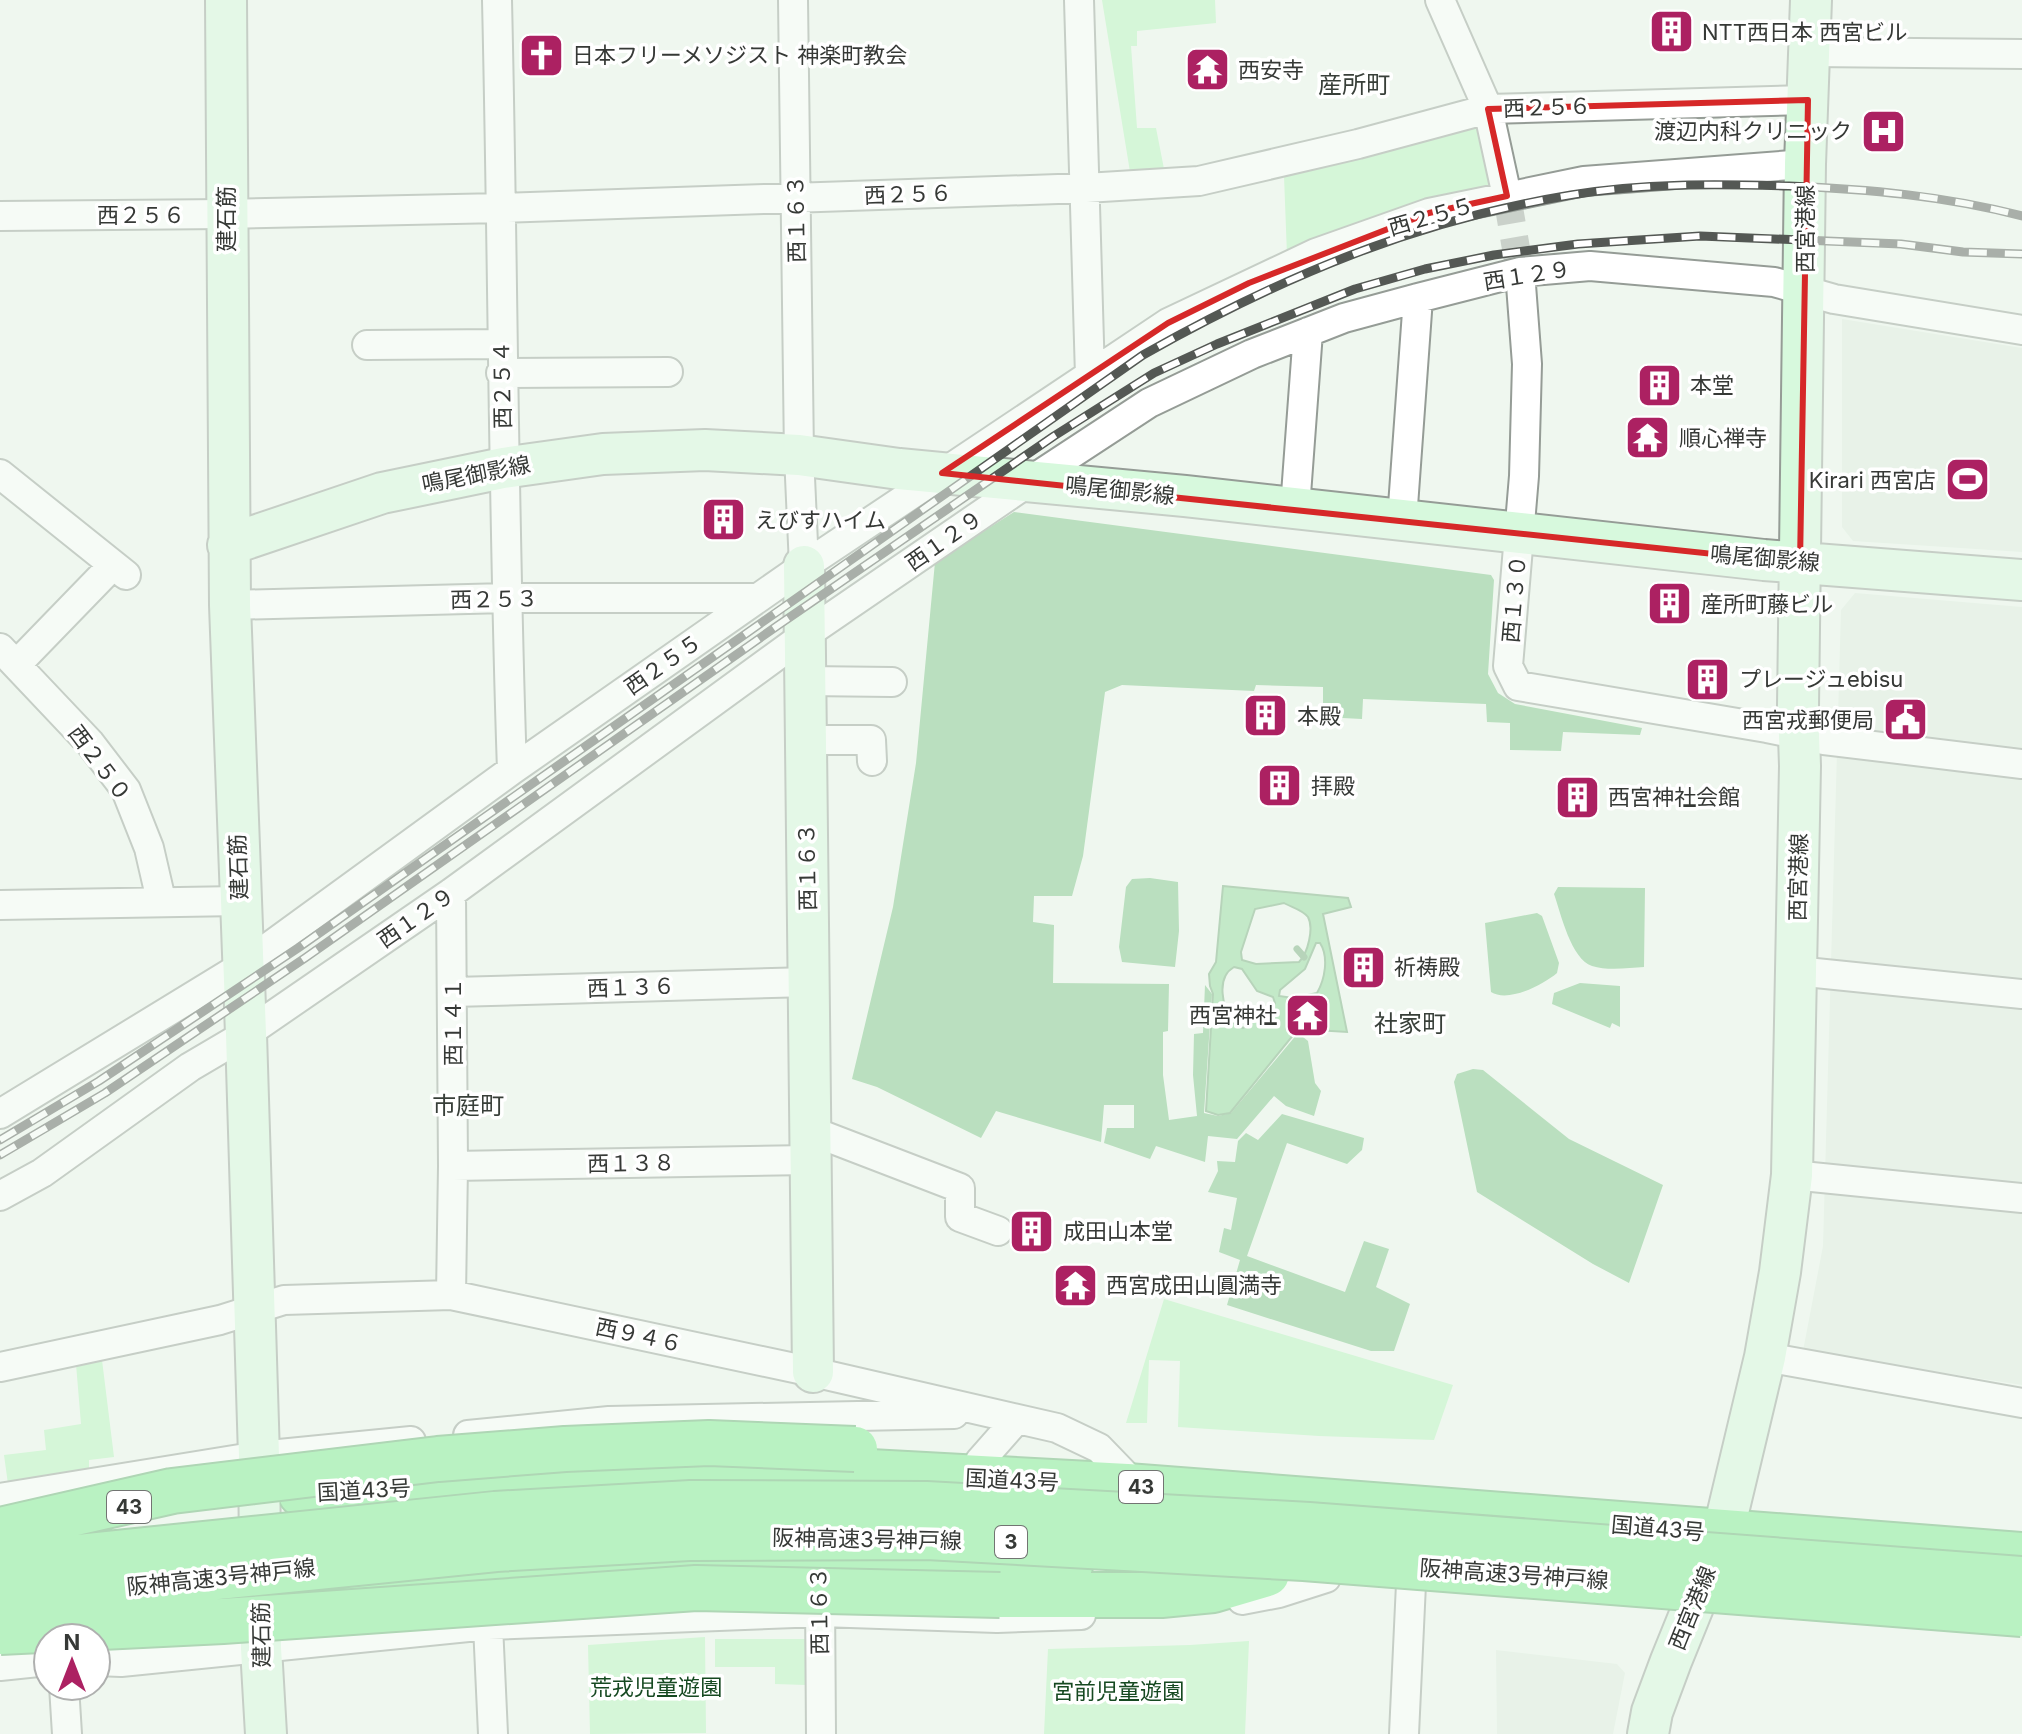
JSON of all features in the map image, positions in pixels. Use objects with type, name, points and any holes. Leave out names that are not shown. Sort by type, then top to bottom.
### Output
[{"type":"highway","points":[[0,1528],[172,1491],[438,1459],[565,1449],[709,1443],[855,1449],[1128,1478]]},
{"type":"highway","name":"国道43号","points":[[0,1517],[259,1476],[537,1480],[815,1469],[1127,1486],[2022,1555]]},
{"type":"highway","name":"阪神高速3号神戸線","points":[[0,1565],[510,1513],[691,1503],[926,1504],[1309,1525],[2022,1579]]},
{"type":"highway","name":"阪神高速3号神戸線","points":[[2,1615],[496,1549],[689,1538],[927,1537],[1304,1558],[2022,1614]]},
{"type":"highway","points":[[2,1615],[645,1562],[818,1562],[1028,1564],[1267,1574],[2022,1631]]},
{"type":"highway","points":[[2,1615],[223,1621],[696,1588],[1000,1595],[1161,1595],[1213,1590],[1267,1574]]},
{"type":"street","name":"建石筋","points":[[226,0],[228,545],[239,901],[244,965],[261,1648],[266,1734]]},
{"type":"street","name":"西２５４","points":[[497,0],[502,208],[501,373],[512,770]]},
{"type":"street","name":"西１６３","points":[[793,0],[810,982],[811,1419],[821,1612],[821,1734]]},
{"type":"street","points":[[1079,0],[1090,376]]},
{"type":"street","points":[[1440,0],[1488,109],[1507,196]]},
{"type":"street","name":"西宮港線","points":[[1648,1734],[1652,1712],[1723,1533],[1765,1357],[1792,1175],[1805,164],[1811,0]]},
{"type":"street","points":[[1810,52],[2022,54]]},
{"type":"street","name":"西２５６","points":[[0,216],[502,208],[1086,188],[1199,181],[1358,144],[1488,109],[1808,100]]},
{"type":"street","name":"西２５５","points":[[0,1114],[244,965],[512,770],[804,566],[1168,323],[1316,253],[1429,213],[1584,181],[1805,164]]},
{"type":"street","name":"西１２９","points":[[0,1196],[42,1173],[190,1067],[246,1034],[451,893],[805,635],[1030,481],[1149,403],[1252,354],[1344,318],[1520,272],[1604,267],[1774,282],[1834,299],[2022,330]]},
{"type":"street","name":"西１３０","points":[[1520,272],[1527,364],[1520,533],[1508,666],[1518,686],[1799,735]]},
{"type":"street","points":[[1402,520],[1418,298]]},
{"type":"street","points":[[1295,508],[1308,332]]},
{"type":"street","points":[[367,345],[501,344]]},
{"type":"street","points":[[501,373],[668,372]]},
{"type":"street","name":"鳴尾御影線","points":[[228,545],[382,493],[503,468],[603,454],[705,450],[799,455],[942,473],[1800,563],[2022,580]]},
{"type":"street","points":[[0,474],[120,570],[8,656]]},
{"type":"street","name":"西２５３","points":[[230,605],[507,598],[758,598]]},
{"type":"street","name":"西２５０","points":[[8,656],[90,743],[126,790],[149,848],[161,900]]},
{"type":"street","points":[[806,681],[892,682]]},
{"type":"street","points":[[1799,735],[2022,764]]},
{"type":"street","points":[[805,740],[871,740],[872,761]]},
{"type":"street","name":"西１４１","points":[[451,893],[451,1295]]},
{"type":"street","points":[[0,905],[239,901]]},
{"type":"street","points":[[1796,971],[2022,994]]},
{"type":"street","name":"西１３６","points":[[453,992],[810,982]]},
{"type":"street","points":[[809,1145],[960,1188],[960,1217],[998,1231]]},
{"type":"street","name":"西１３８","points":[[453,1166],[809,1145]]},
{"type":"street","points":[[1792,1175],[2022,1198]]},
{"type":"street","name":"西９４６","points":[[0,1367],[220,1320],[284,1300],[451,1295],[1057,1428],[1099,1448],[1128,1478]]},
{"type":"street","points":[[1765,1357],[2022,1403]]},
{"type":"street","points":[[0,1498],[259,1476],[609,1421],[1004,1416],[980,1461]]},
{"type":"street","points":[[1128,1478],[1261,1496]]},
{"type":"street","points":[[0,1528],[2,1615]]},
{"type":"street","points":[[112,1662],[488,1625],[821,1612],[997,1618],[1184,1608],[1279,1593],[1326,1578]]},
{"type":"street","points":[[1404,1734],[1411,1584]]},
{"type":"street","points":[[488,1625],[493,1734]]},
{"type":"street","points":[[0,1666],[32,1663]]},
{"type":"street","points":[[65,1702],[67,1734]]},
{"type":"highlighted area","points":[[1808,100],[1800,563],[942,473],[1168,323],[1249,283],[1429,213],[1507,196],[1488,109]]},
{"type":"shaded area","points":[[1842,319],[2022,348],[2022,552],[1853,541],[1842,527]]},
{"type":"shaded area","points":[[1014,512],[1491,575],[1494,580],[1488,674],[1498,693],[1515,704],[1642,728],[1640,735],[1563,732],[1561,751],[1510,750],[1510,723],[1487,722],[1486,704],[1363,699],[1362,719],[1323,717],[1323,687],[1256,685],[1254,691],[1122,685],[1105,692],[1083,856],[1072,896],[1034,896],[1033,922],[1054,925],[1053,983],[1169,984],[1168,1031],[1163,1032],[1163,1075],[1169,1120],[1197,1116],[1193,1075],[1194,1034],[1203,1033],[1205,985],[1212,994],[1204,1113],[1218,1116],[1231,1113],[1298,1033],[1308,1041],[1315,1083],[1321,1091],[1314,1116],[1286,1106],[1274,1096],[1237,1139],[1208,1136],[1205,1162],[1156,1146],[1150,1159],[1104,1143],[1107,1128],[1134,1128],[1134,1105],[1104,1105],[1101,1142],[996,1111],[981,1138],[877,1087],[852,1079],[893,907],[916,763],[935,562]]},
{"type":"shaded area","points":[[1855,593],[2022,607],[2022,1385],[1803,1351],[1823,1246],[1841,610]]},
{"type":"shaded area","points":[[1132,879],[1178,882],[1179,931],[1175,967],[1122,962],[1119,947],[1126,887]]},
{"type":"shaded area","points":[[1223,886],[1348,898],[1351,907],[1323,914],[1347,1032],[1298,1029],[1230,1113],[1218,1115],[1206,1111],[1213,994],[1209,974],[1216,962]],"holes":[[[1284,903],[1303,912],[1310,922],[1309,940],[1302,958],[1299,962],[1256,964],[1242,960],[1241,952],[1255,909]],[[1316,943],[1320,943],[1325,968],[1317,993],[1293,998],[1279,996],[1280,990],[1305,969]],[[1234,967],[1242,969],[1257,991],[1273,997],[1275,1003],[1269,1012],[1243,1028],[1233,1023],[1224,1002],[1224,978]]]},
{"type":"shaded area","points":[[1558,887],[1645,888],[1644,967],[1604,968],[1585,962],[1578,955],[1564,924],[1554,894]]},
{"type":"shaded area","points":[[1537,913],[1542,916],[1559,963],[1557,973],[1543,983],[1516,994],[1498,995],[1491,992],[1485,923]]},
{"type":"shaded area","points":[[1580,983],[1620,986],[1620,1027],[1612,1023],[1610,1028],[1552,1004],[1554,993]]},
{"type":"shaded area","points":[[1473,1069],[1483,1070],[1569,1139],[1663,1185],[1629,1283],[1477,1192],[1454,1082],[1457,1074]]},
{"type":"shaded area","points":[[1282,1114],[1364,1138],[1362,1150],[1347,1164],[1287,1143],[1247,1256],[1345,1292],[1364,1241],[1389,1249],[1376,1287],[1410,1304],[1394,1351],[1371,1351],[1227,1305],[1240,1260],[1219,1252],[1224,1228],[1231,1230],[1237,1198],[1208,1192],[1218,1171],[1217,1161],[1235,1162],[1238,1141],[1246,1133],[1258,1140]]},
{"type":"shaded area","points":[[1496,1650],[1617,1664],[1625,1673],[1613,1734],[1497,1734]]},
{"type":"green space","points":[[1102,0],[1215,0],[1216,23],[1137,31],[1137,46],[1131,46],[1137,128],[1156,128],[1165,174],[1131,178]]},
{"type":"green space","points":[[1471,122],[1481,126],[1496,187],[1287,255],[1284,176]]},
{"type":"green space","points":[[1164,1299],[1453,1385],[1434,1440],[1178,1427],[1180,1361],[1149,1360],[1147,1423],[1126,1423]]},
{"type":"green space","points":[[102,1360],[114,1457],[89,1460],[89,1471],[8,1484],[4,1455],[46,1450],[44,1430],[81,1424],[76,1364]]},
{"type":"green space","name":"荒戎児童遊園","points":[[705,1637],[706,1733],[590,1734],[588,1645]]},
{"type":"green space","points":[[715,1639],[806,1639],[806,1685],[775,1684],[775,1667],[715,1667]]},
{"type":"green space","name":"宮前児童遊園","points":[[1249,1641],[1245,1734],[1044,1734],[1048,1649]]},
{"type":"waterway","points":[[1297,949],[1304,957]]},
{"type":"tunnel","points":[[1507,196],[1520,272]]},
{"type":"railway","points":[[0,1140],[99,1081],[298,948],[1143,355],[1298,277],[1403,236],[1457,220],[1513,206],[1625,188],[1735,185],[1848,189],[1935,199],[2022,216]]},
{"type":"railway","points":[[0,1155],[105,1093],[305,958],[777,626],[1054,436],[1154,373],[1217,344],[1355,289],[1425,269],[1494,255],[1578,244],[1700,236],[1901,244],[1963,252],[2022,254]]},
{"type":"place","name":"NTT西日本 西宮ビル","points":[[1671,32]]},
{"type":"place","name":"日本フリーメソジスト 神楽町教会","points":[[541,55]]},
{"type":"place","name":"西安寺","points":[[1207,70]]},
{"type":"place","name":"渡辺内科クリニック","points":[[1883,131]]},
{"type":"place","name":"本堂","points":[[1659,385]]},
{"type":"place","name":"順心禅寺","points":[[1648,438]]},
{"type":"place","name":"Kirari 西宮店","points":[[1967,480]]},
{"type":"place","name":"えびすハイム","points":[[724,520]]},
{"type":"place","name":"産所町藤ビル","points":[[1670,604]]},
{"type":"place","name":"プレージュebisu","points":[[1708,679]]},
{"type":"place","name":"本殿","points":[[1266,716]]},
{"type":"place","name":"西宮戎郵便局","points":[[1905,720]]},
{"type":"place","name":"拝殿","points":[[1280,786]]},
{"type":"place","name":"西宮神社会館","points":[[1577,797]]},
{"type":"place","name":"祈祷殿","points":[[1363,967]]},
{"type":"place","name":"西宮神社","points":[[1308,1015]]},
{"type":"place","name":"成田山本堂","points":[[1032,1231]]},
{"type":"place","name":"西宮成田山圓満寺","points":[[1075,1285]]},
{"type":"district","name":"産所町","points":[[1354,84]]},
{"type":"district","name":"社家町","points":[[1410,1023]]},
{"type":"district","name":"市庭町","points":[[468,1105]]}]
